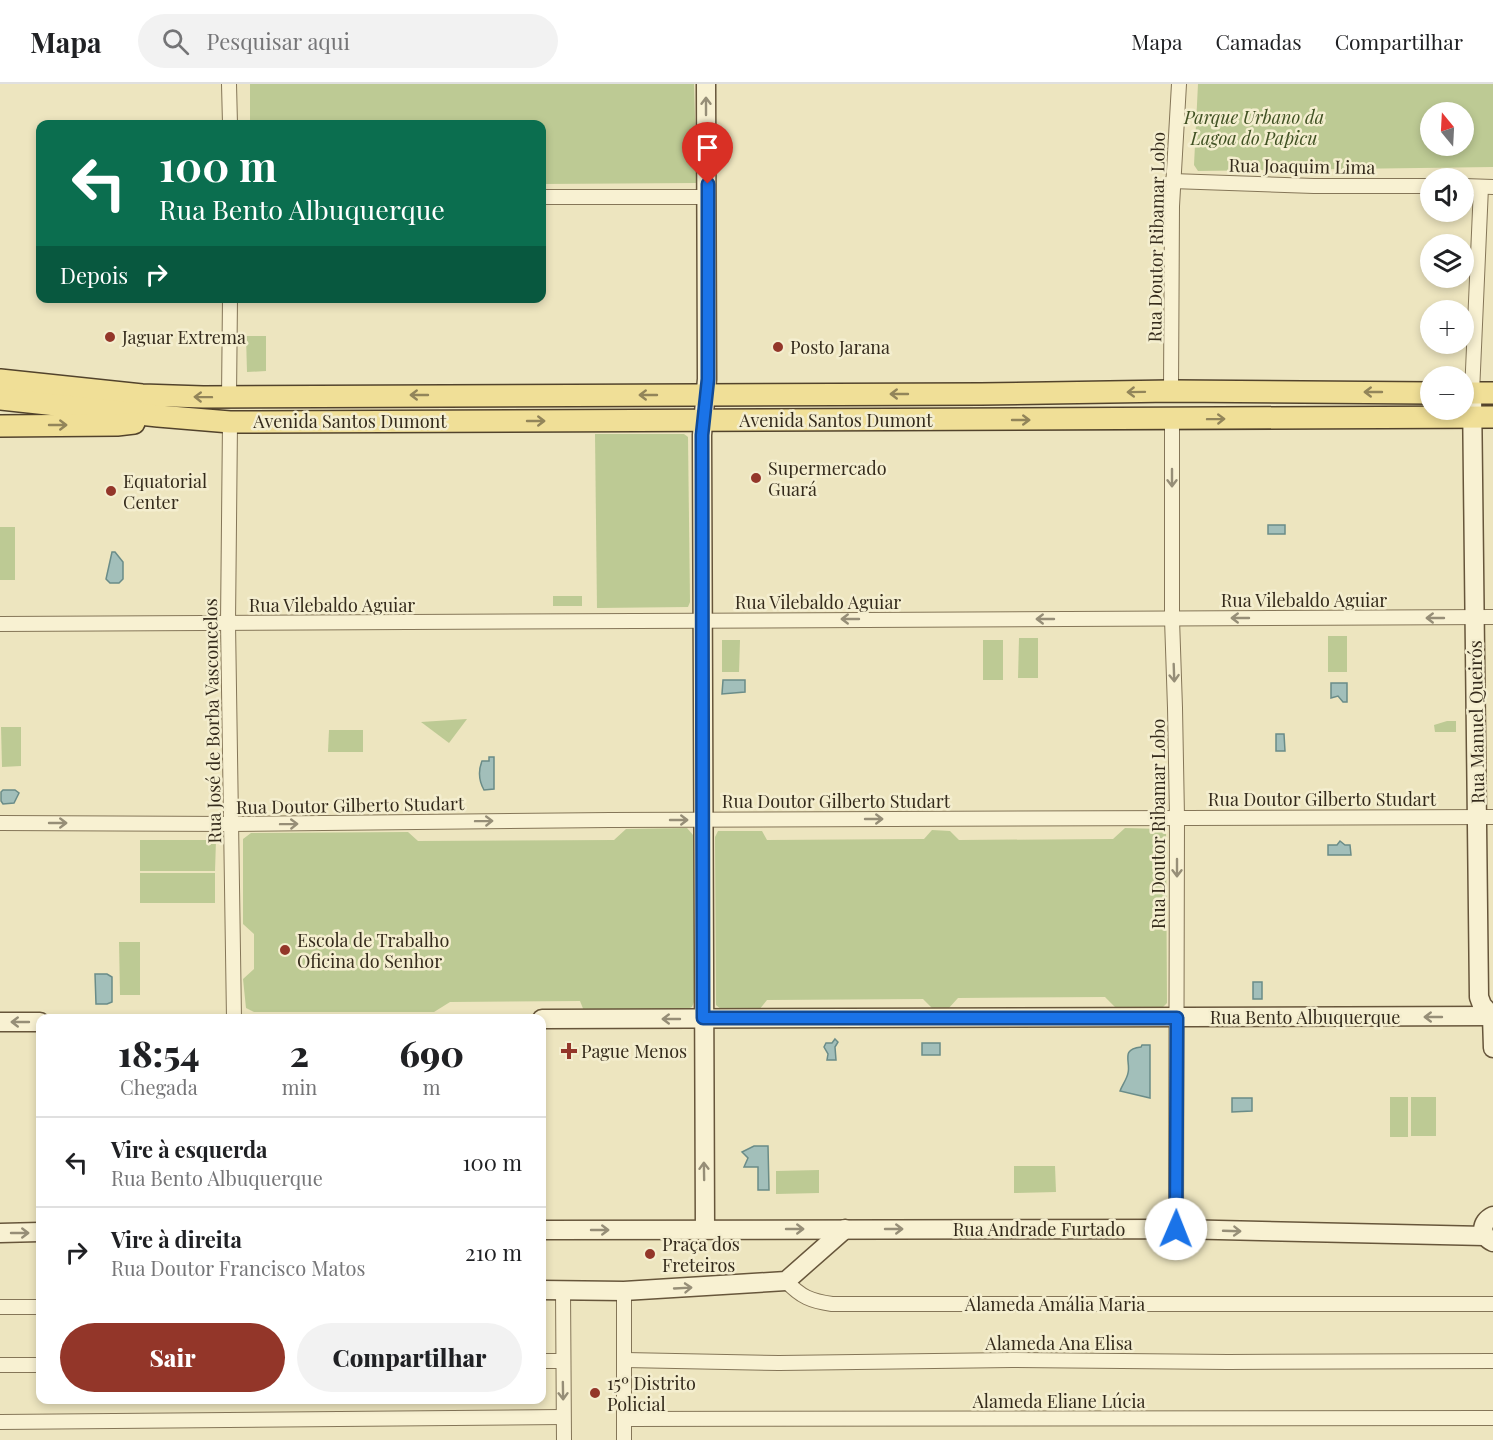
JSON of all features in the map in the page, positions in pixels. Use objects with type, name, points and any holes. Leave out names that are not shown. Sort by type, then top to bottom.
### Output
[{"type":"main road","name":"Avenida Santos Dumont","points":[[0,380],[142,395],[229,397],[1171,391],[1420,393]]},
{"type":"main road","points":[[942,393],[943,420]]},
{"type":"main road","points":[[980,420],[981,394]]},
{"type":"main road","points":[[477,395],[478,421]]},
{"type":"main road","name":"Avenida Santos Dumont","points":[[0,399],[158,417],[230,422],[1483,417]]},
{"type":"main road","points":[[0,426],[117,425],[158,417]]},
{"type":"street","points":[[229,84],[230,120]]},
{"type":"street","points":[[705,1229],[703,621],[706,84]]},
{"type":"street","name":"Rua Doutor Ribamar Lobo","points":[[1171,391],[1172,181],[1179,84]]},
{"type":"street","name":"Rua Joaquim Lima","points":[[1172,181],[1314,186],[1420,186]]},
{"type":"street","points":[[1476,393],[1487,187]]},
{"type":"street","points":[[546,197],[706,197]]},
{"type":"street","points":[[229,397],[230,303]]},
{"type":"street","name":"Rua Manuel Queirós","points":[[1476,393],[1483,417],[1485,817],[1479,996],[1482,1005],[1492,1017],[1493,1048]]},
{"type":"street","name":"Rua Doutor Ribamar Lobo","points":[[1172,420],[1172,619],[1177,817],[1176,1229]]},
{"type":"street","name":"Rua José de Borba Vasconcelos","points":[[230,422],[228,623],[234,1014]]},
{"type":"street","name":"Rua Vilebaldo Aguiar","points":[[0,624],[1484,617]]},
{"type":"street","name":"Rua Doutor Gilberto Studart","points":[[0,823],[231,824],[1485,817]]},
{"type":"street","name":"Rua Bento Albuquerque","points":[[546,1020],[1492,1017]]},
{"type":"street","points":[[0,1022],[36,1022]]},
{"type":"street","points":[[1489,1239],[1484,1224],[1493,1215]]},
{"type":"street","points":[[546,1290],[624,1291],[786,1281],[845,1229]]},
{"type":"street","name":"Rua Andrade Furtado","points":[[546,1230],[1176,1229],[1489,1239]]},
{"type":"street","points":[[0,1233],[36,1233]]},
{"type":"street","name":"Alameda Amália Maria","points":[[786,1281],[798,1294],[832,1304],[1493,1304]]},
{"type":"street","points":[[563,1290],[564,1440]]},
{"type":"street","points":[[624,1291],[624,1440]]},
{"type":"street","points":[[0,1307],[36,1307]]},
{"type":"street","name":"Alameda Ana Elisa","points":[[625,1360],[779,1363],[1012,1359],[1228,1362],[1493,1361]]},
{"type":"street","points":[[546,1361],[562,1361]]},
{"type":"street","points":[[0,1365],[36,1365]]},
{"type":"street","points":[[0,1422],[563,1417]]},
{"type":"street","name":"Alameda Eliane Lúcia","points":[[624,1419],[1493,1418]]},
{"type":"green space","points":[[250,84],[694,84],[697,183],[546,184],[546,120],[250,120]]},
{"type":"green space","name":"Parque Urbano da Lagoa do Papicu","points":[[1198,84],[1493,84],[1493,167],[1198,171],[1194,165]]},
{"type":"green space","points":[[246,336],[266,336],[266,371],[247,372]]},
{"type":"green space","points":[[595,434],[684,434],[688,437],[690,602],[688,607],[597,608]]},
{"type":"green space","points":[[0,527],[15,527],[15,580],[0,580]]},
{"type":"green space","points":[[553,596],[582,596],[582,606],[553,606]]},
{"type":"green space","points":[[1328,636],[1347,636],[1347,672],[1328,672]]},
{"type":"green space","points":[[1019,638],[1038,638],[1038,678],[1018,678]]},
{"type":"green space","points":[[722,640],[740,640],[739,672],[722,672]]},
{"type":"green space","points":[[983,640],[1003,640],[1003,680],[983,680]]},
{"type":"green space","points":[[467,719],[449,743],[421,722]]},
{"type":"green space","points":[[1456,721],[1456,732],[1435,732],[1434,725]]},
{"type":"green space","points":[[1,727],[21,727],[21,766],[2,767]]},
{"type":"green space","points":[[329,730],[363,730],[363,752],[328,752]]},
{"type":"green space","points":[[687,828],[693,835],[694,841],[694,1002],[688,1009],[584,1011],[580,1001],[450,1002],[434,1012],[254,1012],[246,1008],[243,979],[254,969],[254,934],[243,924],[243,839],[251,833],[408,832],[418,841],[614,840],[626,829]]},
{"type":"green space","points":[[1125,828],[1162,829],[1166,833],[1167,1003],[1162,1008],[1116,1008],[1105,997],[958,998],[948,1009],[933,1009],[923,999],[767,1000],[759,1010],[722,1010],[716,1005],[715,837],[718,831],[762,831],[767,840],[924,839],[932,830],[950,831],[959,840],[1113,839]]},
{"type":"green space","points":[[140,840],[216,840],[215,871],[140,871]]},
{"type":"green space","points":[[140,873],[215,873],[215,903],[140,903]]},
{"type":"green space","points":[[119,942],[140,942],[140,995],[120,995]]},
{"type":"green space","points":[[1390,1097],[1408,1097],[1408,1137],[1390,1137]]},
{"type":"green space","points":[[1411,1097],[1436,1097],[1436,1136],[1411,1136]]},
{"type":"green space","points":[[1014,1166],[1055,1166],[1056,1192],[1014,1193]]},
{"type":"green space","points":[[819,1170],[819,1193],[776,1194],[776,1171]]},
{"type":"water","points":[[1268,525],[1285,525],[1285,534],[1268,534]]},
{"type":"water","points":[[112,552],[115,552],[123,562],[123,579],[119,583],[110,583],[106,579]]},
{"type":"water","points":[[723,680],[745,680],[745,692],[722,694]]},
{"type":"water","points":[[1331,683],[1347,683],[1347,702],[1343,702],[1338,696],[1331,698]]},
{"type":"water","points":[[1276,734],[1284,734],[1285,751],[1276,751]]},
{"type":"water","points":[[489,757],[494,757],[494,789],[484,790],[480,780],[480,768],[482,761],[489,761]]},
{"type":"water","points":[[15,790],[19,793],[14,803],[3,804],[1,792]]},
{"type":"water","points":[[1340,841],[1345,845],[1350,845],[1351,855],[1328,855],[1328,845],[1337,845]]},
{"type":"water","points":[[95,974],[107,974],[112,977],[112,1002],[96,1004]]},
{"type":"water","points":[[1253,982],[1262,982],[1262,999],[1253,999]]},
{"type":"water","points":[[835,1039],[838,1042],[835,1047],[836,1060],[827,1060],[828,1054],[824,1047],[826,1043],[832,1043]]},
{"type":"water","points":[[922,1043],[940,1043],[940,1055],[922,1055]]},
{"type":"water","points":[[1142,1045],[1150,1045],[1150,1098],[1120,1091],[1129,1069],[1128,1053]]},
{"type":"water","points":[[1232,1098],[1252,1098],[1252,1111],[1232,1112]]},
{"type":"water","points":[[754,1146],[768,1146],[769,1190],[758,1190],[758,1167],[744,1167],[748,1158],[742,1152]]},
{"type":"place","name":"Jaguar Extrema","points":[[110,337]]},
{"type":"place","name":"Posto Jarana","points":[[778,347]]},
{"type":"place","name":"Supermercado Guará","points":[[756,478]]},
{"type":"place","name":"Equatorial Center","points":[[111,491]]},
{"type":"place","name":"Escola de Trabalho Oficina do Senhor","points":[[285,950]]},
{"type":"place","name":"Pague Menos","points":[[569,1051]]},
{"type":"place","name":"Praça dos Freteiros","points":[[650,1254]]},
{"type":"place","name":"15º Distrito Policial","points":[[595,1393]]},
{"type":"route","points":[[708,184],[706,223],[708,379],[702,435],[703,1018],[1177,1018],[1176,1229]]}]
